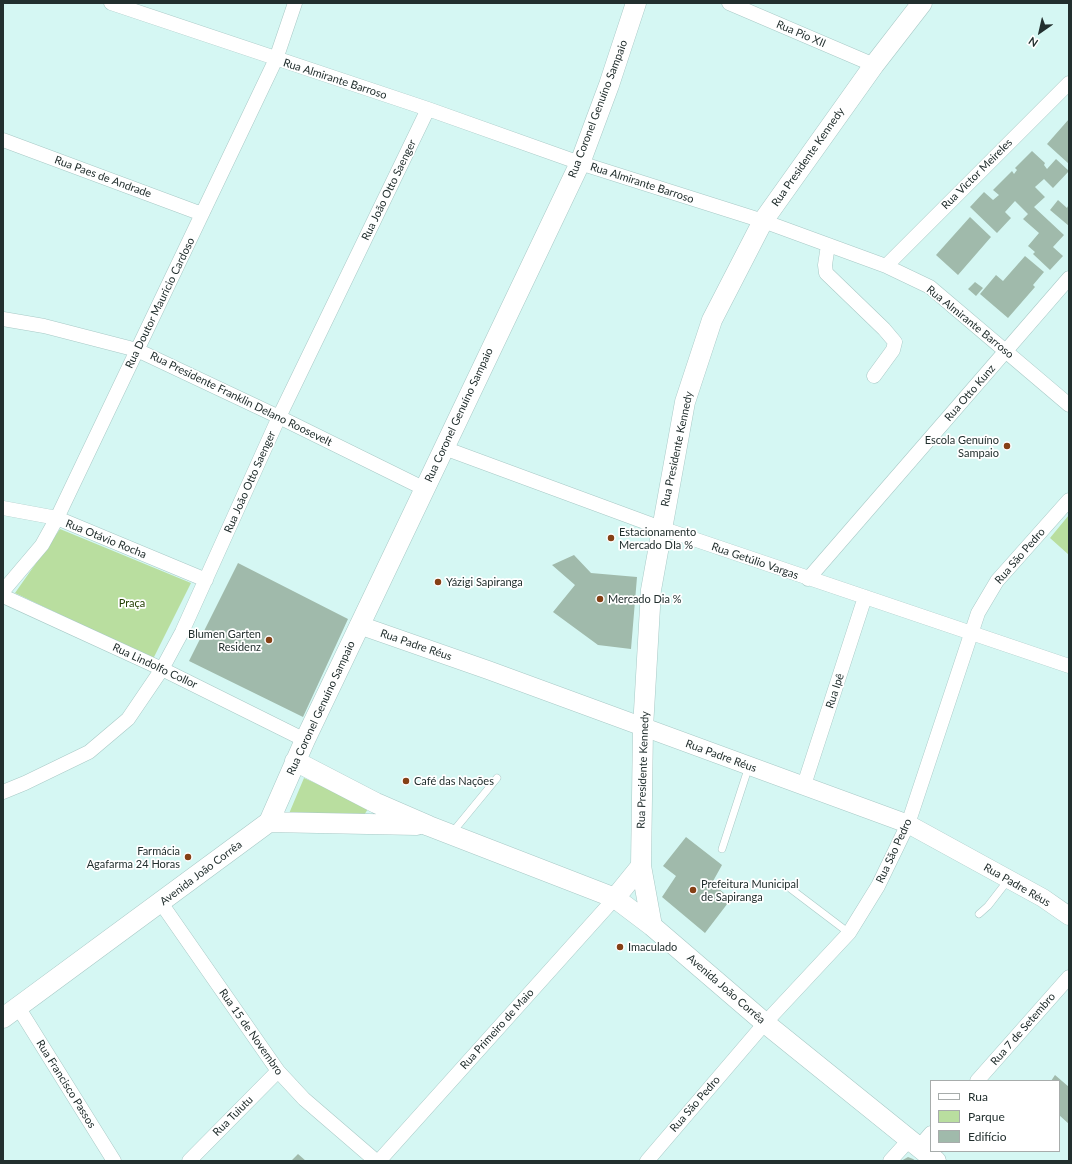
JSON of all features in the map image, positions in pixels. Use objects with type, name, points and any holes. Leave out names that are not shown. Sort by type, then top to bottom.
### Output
[{"type":"main road","name":"Rua Coronel Genuíno Sampaio","points":[[269,822],[295,761],[359,625],[580,163],[609,85],[636,3]]},
{"type":"main road","name":"Rua Presidente Kennedy","points":[[652,926],[641,866],[643,728],[651,590],[685,402],[712,320],[763,221],[874,65],[922,3]]},
{"type":"main road","name":"Avenida João Corrêa","points":[[295,761],[376,803],[429,826],[615,898],[652,926],[765,1023],[920,1140],[936,1161]]},
{"type":"main road","points":[[370,823],[378,810],[376,803]]},
{"type":"main road","name":"Avenida João Corrêa","points":[[10,1013],[269,822],[370,823],[429,826]]},
{"type":"main road","points":[[615,898],[641,866]]},
{"type":"street","name":"Rua Almirante Barroso","points":[[111,3],[580,163],[763,221],[886,266],[930,288],[1069,405]]},
{"type":"street","name":"Rua Doutor Mauricio Cardoso","points":[[3,591],[42,545],[57,518],[276,59],[295,3]]},
{"type":"street","name":"Rua Pio XII","points":[[729,3],[874,65]]},
{"type":"street","name":"Rua Victor Meireles","points":[[886,266],[1069,83]]},
{"type":"street","name":"Rua João Otto Saenger","points":[[3,792],[25,784],[89,752],[128,719],[162,669],[182,632],[279,417],[428,110]]},
{"type":"street","name":"Rua Paes de Andrade","points":[[3,140],[202,214]]},
{"type":"street","points":[[828,245],[825,265],[826,274],[884,329],[895,342],[893,350],[874,376]]},
{"type":"street","name":"Rua Otto Kunz","points":[[808,579],[1069,278]]},
{"type":"street","name":"Rua Presidente Franklin Delano Roosevelt","points":[[3,319],[44,326],[137,350],[279,417],[424,489]]},
{"type":"street","name":"Rua Getúlio Vargas","points":[[444,448],[661,528],[808,579],[1069,666]]},
{"type":"street","name":"Rua São Pedro","points":[[647,1161],[765,1023],[849,932],[878,886],[908,824],[978,612],[997,581],[1069,500]]},
{"type":"street","name":"Rua Otávio Rocha","points":[[3,508],[57,518],[206,580]]},
{"type":"street","name":"Rua Lindolfo Collor","points":[[3,596],[162,669],[305,740]]},
{"type":"street","name":"Rua Ipê","points":[[804,785],[865,598]]},
{"type":"street","name":"Rua Padre Réus","points":[[359,625],[488,670],[908,824],[1009,879],[1069,916]]},
{"type":"street","name":"Rua Primeiro de Maio","points":[[379,1161],[615,898]]},
{"type":"street","name":"Rua 15 de Novembro","points":[[161,903],[278,1072],[304,1099],[376,1161]]},
{"type":"street","name":"Rua 7 de Setembro","points":[[978,1080],[1069,977]]},
{"type":"street","name":"Rua Francisco Passos","points":[[10,1013],[114,1161]]},
{"type":"street","name":"Rua Tuiutu","points":[[188,1161],[278,1072]]},
{"type":"street","points":[[890,1161],[920,1140]]},
{"type":"lane","points":[[722,849],[749,766]]},
{"type":"lane","points":[[451,834],[497,778]]},
{"type":"lane","points":[[979,914],[988,906],[1009,879]]},
{"type":"lane","points":[[791,889],[849,932]]},
{"type":"green space","points":[[1069,515],[1069,555],[1050,538]]},
{"type":"green space","name":"Praça","points":[[60,529],[191,583],[153,659],[15,593]]},
{"type":"green space","points":[[304,778],[369,807],[363,817],[288,816]]},
{"type":"building","points":[[1069,119],[1069,164],[1047,144]]},
{"type":"building","points":[[1032,151],[1045,163],[1044,165],[1047,169],[1056,159],[1069,171],[1053,188],[1044,179],[1035,187],[1045,197],[1034,207],[1064,235],[1053,247],[1063,256],[1050,270],[1033,254],[1035,252],[1028,246],[1039,233],[1023,219],[1028,214],[1015,201],[1005,212],[1011,218],[997,233],[970,207],[984,192],[993,200],[999,195],[993,190],[1012,171],[1014,174],[1017,170],[1015,168]]},
{"type":"building","points":[[1058,200],[1067,208],[1069,204],[1069,226],[1050,210]]},
{"type":"building","points":[[970,217],[991,237],[958,275],[936,255]]},
{"type":"building","points":[[1025,256],[1044,272],[1033,285],[1035,287],[1008,318],[980,294],[996,275],[1003,281]]},
{"type":"building","points":[[975,282],[983,288],[976,296],[968,289]]},
{"type":"building","name":"Mercado Dia %","points":[[574,555],[591,573],[637,577],[631,649],[598,645],[553,612],[575,585],[552,565]]},
{"type":"building","name":"Blumen Garten Residenz","points":[[238,563],[348,619],[303,717],[189,661]]},
{"type":"building","name":"Prefeitura Municipal de Sapiranga","points":[[686,837],[722,865],[712,883],[731,899],[705,933],[662,897],[676,876],[663,866]]},
{"type":"building","points":[[1055,1075],[1069,1087],[1069,1124],[1060,1116],[1060,1080],[1052,1080]]},
{"type":"building","points":[[298,1154],[306,1161],[291,1161]]},
{"type":"building","points":[[908,1157],[913,1159],[916,1161],[901,1161]]},
{"type":"place","name":"Escola Genuíno Sampaio","points":[[1007,446]]},
{"type":"place","name":"Estacionamento Mercado DIa %","points":[[611,538]]},
{"type":"place","name":"Yázigi Sapiranga","points":[[438,582]]},
{"type":"place","name":"Mercado Dia %","points":[[600,599]]},
{"type":"place","name":"Blumen Garten Residenz","points":[[269,640]]},
{"type":"place","name":"Café das Nações","points":[[406,781]]},
{"type":"place","name":"Farmácia Agafarma 24 Horas","points":[[188,857]]},
{"type":"place","name":"Prefeitura Municipal de Sapiranga","points":[[693,890]]},
{"type":"place","name":"Imaculado","points":[[620,947]]}]
